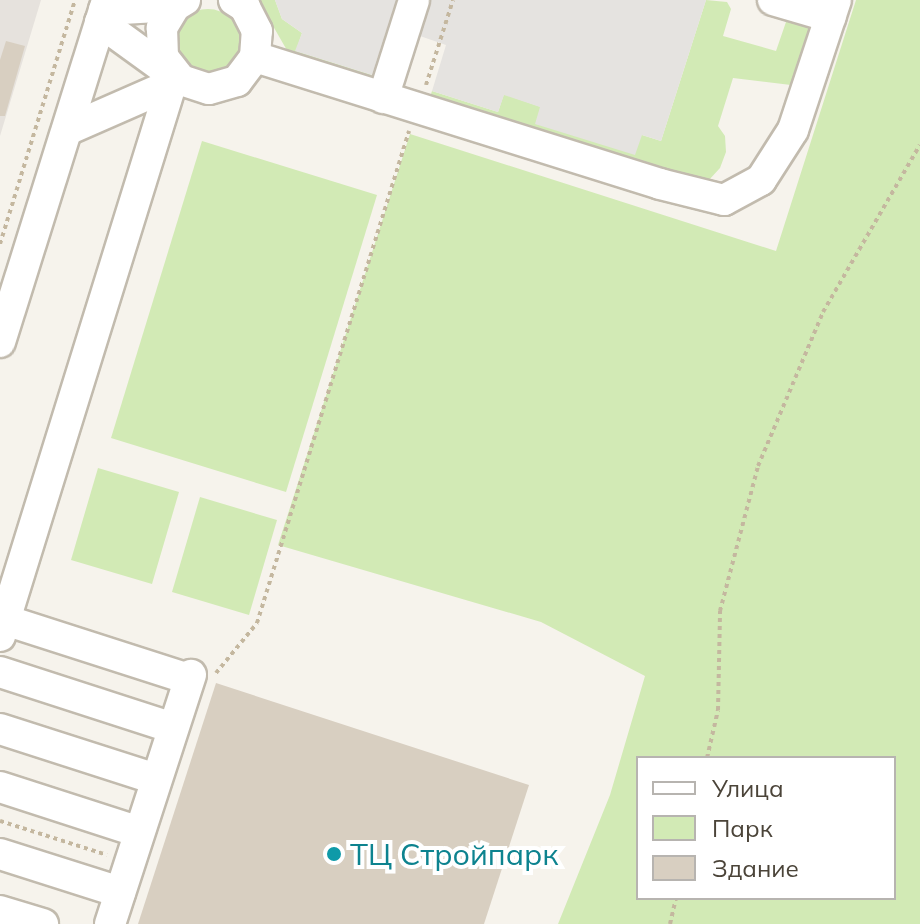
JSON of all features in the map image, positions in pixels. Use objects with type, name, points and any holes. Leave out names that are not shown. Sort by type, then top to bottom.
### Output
[{"type":"street","points":[[103,11],[176,82],[209,89],[237,81],[255,57],[257,31],[245,7],[234,0]]},
{"type":"street","points":[[383,98],[414,0]]},
{"type":"street","points":[[255,57],[660,184],[724,200],[761,180],[793,130],[834,8],[773,0]]},
{"type":"street","points":[[103,11],[180,3]]},
{"type":"street","points":[[110,924],[173,728],[197,678],[3,628],[176,82],[163,57],[162,28],[180,3]]},
{"type":"street","points":[[1,336],[103,11]]},
{"type":"street","points":[[67,130],[176,82]]},
{"type":"street","points":[[0,672],[173,728]]},
{"type":"street","points":[[0,729],[156,779]]},
{"type":"street","points":[[0,787],[139,832]]},
{"type":"street","points":[[0,854],[120,892]]},
{"type":"street","points":[[0,911],[43,924]]},
{"type":"path","points":[[0,244],[75,0]]},
{"type":"path","points":[[197,678],[257,623],[453,0]]},
{"type":"path","points":[[707,756],[718,710],[720,611],[758,466],[823,312],[920,145]]},
{"type":"path","points":[[0,821],[130,862]]},
{"type":"path","points":[[670,924],[676,900]]},
{"type":"shaded area","points":[[0,0],[41,0],[0,136]]},
{"type":"shaded area","points":[[275,0],[396,0],[372,75],[295,51],[302,33],[282,19]]},
{"type":"shaded area","points":[[431,0],[706,0],[661,141],[642,135],[635,155],[535,124],[540,107],[504,95],[498,112],[432,91],[446,45],[420,36]]},
{"type":"green space","points":[[258,0],[275,0],[282,19],[302,33],[296,51],[372,75],[369,86],[292,59]]},
{"type":"green space","points":[[706,0],[727,2],[731,9],[723,36],[776,51],[786,22],[792,17],[809,21],[815,30],[800,76],[791,85],[733,78],[718,126],[725,136],[726,152],[720,168],[708,181],[690,183],[428,103],[432,91],[498,112],[504,94],[541,107],[536,124],[642,135],[661,141]]},
{"type":"green space","points":[[856,0],[920,0],[920,924],[558,924],[610,795],[645,676],[541,622],[278,545],[410,134],[776,251]]},
{"type":"green space","points":[[208,9],[231,18],[240,41],[231,64],[208,73],[185,64],[176,41],[185,18]]},
{"type":"green space","points":[[202,141],[377,195],[286,492],[111,438]]},
{"type":"green space","points":[[98,468],[179,492],[152,584],[71,560]]},
{"type":"green space","points":[[200,497],[277,520],[249,615],[172,592]]},
{"type":"building","points":[[6,41],[25,46],[5,116],[0,116],[0,60]]},
{"type":"building","name":"ТЦ Стройпарк","points":[[216,683],[529,785],[484,924],[138,924]]},
{"type":"place","name":"ТЦ Стройпарк","points":[[334,854]]}]
